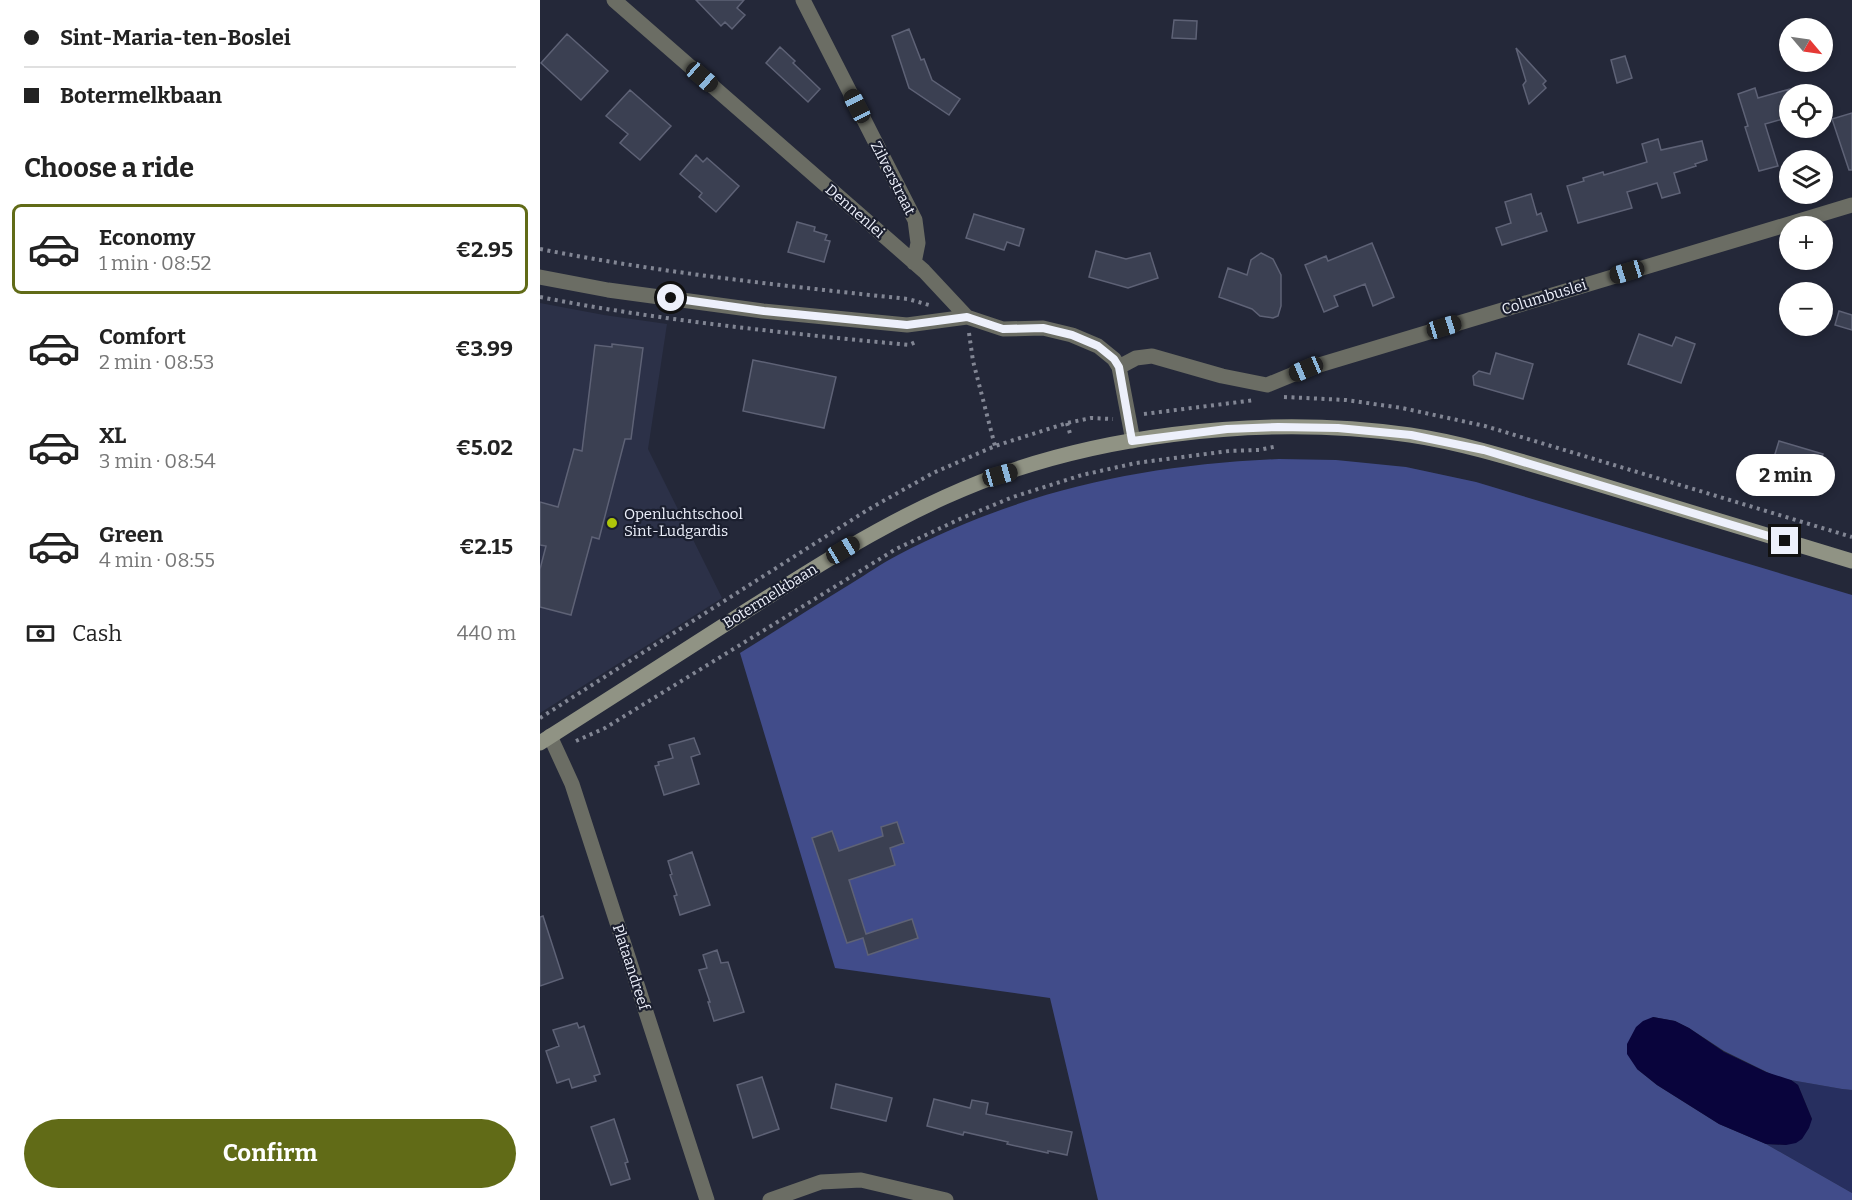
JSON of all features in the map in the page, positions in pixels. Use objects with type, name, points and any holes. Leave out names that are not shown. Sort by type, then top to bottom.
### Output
[{"type":"main road","name":"Botermelkbaan","points":[[545,740],[882,527],[948,495],[1000,475],[1075,452],[1132,441],[1227,429],[1278,427],[1338,428],[1411,435],[1484,450],[1852,561]]},
{"type":"street","name":"Dennenlei","points":[[614,0],[914,263],[967,317],[1003,329],[1043,328],[1072,335],[1098,346],[1114,359],[1119,367]]},
{"type":"street","name":"Zilverstraat","points":[[803,0],[915,220],[918,243],[914,263]]},
{"type":"street","name":"Columbuslei","points":[[1119,367],[1136,358],[1152,356],[1222,376],[1267,385],[1306,369],[1852,206]]},
{"type":"street","points":[[540,277],[608,290],[752,310],[907,325],[967,317]]},
{"type":"street","points":[[1119,367],[1132,441]]},
{"type":"street","name":"Plataandreef","points":[[545,740],[558,753],[572,784],[707,1200]]},
{"type":"street","points":[[770,1200],[821,1182],[861,1180],[946,1200]]},
{"type":"path","points":[[540,249],[612,263],[755,283],[908,299],[938,308]]},
{"type":"path","points":[[967,317],[973,361],[995,446],[1067,423]]},
{"type":"path","points":[[558,753],[573,742],[605,728],[896,549],[962,518],[1013,497],[1082,476],[1136,463],[1259,450],[1288,443]]},
{"type":"shaded area","name":"Openluchtschool Sint-Ludgardis","points":[[540,303],[667,324],[648,449],[722,598],[540,713]]},
{"type":"shaded area","points":[[1279,459],[1336,460],[1406,467],[1476,482],[1852,595],[1852,1090],[1779,1078],[1724,1051],[1675,1021],[1653,1017],[1637,1069],[1657,1085],[1719,1124],[1766,1144],[1852,1193],[1852,1200],[1098,1200],[1050,998],[835,968],[740,653],[892,558],[990,514],[1036,498],[1130,475],[1228,462]]},
{"type":"shaded area","points":[[1653,1017],[1675,1021],[1724,1052],[1798,1085],[1812,1119],[1802,1139],[1786,1145],[1766,1144],[1719,1124],[1657,1085],[1637,1069],[1627,1054],[1627,1044],[1636,1027]]},
{"type":"shaded area","points":[[1791,1080],[1852,1090],[1852,1193],[1766,1144],[1786,1145],[1812,1119],[1798,1085]]},
{"type":"building","points":[[696,0],[744,0],[737,8],[745,15],[732,29],[725,22],[721,26]]},
{"type":"building","points":[[1174,20],[1197,21],[1196,39],[1172,38]]},
{"type":"building","points":[[909,29],[921,60],[924,59],[932,80],[960,99],[949,115],[909,88],[892,36]]},
{"type":"building","points":[[567,34],[608,71],[581,100],[541,63]]},
{"type":"building","points":[[780,47],[820,89],[808,102],[766,63]]},
{"type":"building","points":[[1516,48],[1546,81],[1543,84],[1546,88],[1529,104],[1523,85],[1526,81]]},
{"type":"building","points":[[1625,56],[1632,78],[1617,83],[1611,60]]},
{"type":"building","points":[[1755,88],[1758,98],[1779,92],[1779,120],[1765,124],[1778,166],[1759,171],[1745,127],[1748,126],[1738,94]]},
{"type":"building","points":[[630,90],[671,126],[640,160],[620,143],[628,134],[606,116]]},
{"type":"building","points":[[1852,113],[1852,170],[1849,170],[1833,119]]},
{"type":"building","points":[[1658,139],[1661,150],[1702,141],[1707,160],[1674,173],[1680,193],[1662,198],[1657,183],[1627,192],[1632,208],[1578,223],[1567,186],[1603,172],[1604,175],[1647,162],[1642,144]]},
{"type":"building","points":[[696,155],[703,162],[707,158],[739,186],[716,212],[699,197],[702,193],[680,174]]},
{"type":"building","points":[[1531,194],[1537,215],[1541,213],[1547,231],[1502,245],[1496,228],[1511,223],[1505,202]]},
{"type":"building","points":[[974,214],[1024,229],[1019,246],[1007,242],[1004,250],[966,238]]},
{"type":"building","points":[[797,222],[815,227],[814,231],[827,235],[825,240],[830,241],[824,262],[788,252]]},
{"type":"building","points":[[1372,243],[1394,297],[1373,306],[1365,284],[1334,296],[1338,306],[1324,312],[1305,265],[1326,256],[1328,261]]},
{"type":"building","points":[[1096,251],[1126,259],[1150,253],[1158,278],[1128,288],[1089,277]]},
{"type":"building","points":[[1261,253],[1273,259],[1281,275],[1281,306],[1278,316],[1273,318],[1260,316],[1252,309],[1219,297],[1228,268],[1247,275],[1251,260]]},
{"type":"building","points":[[1839,311],[1852,315],[1852,330],[1835,325]]},
{"type":"building","points":[[1639,334],[1672,346],[1676,337],[1695,344],[1681,383],[1628,364]]},
{"type":"building","points":[[612,344],[643,348],[631,439],[625,439],[599,539],[592,537],[571,615],[540,607],[540,569],[546,546],[540,545],[540,502],[558,507],[574,449],[582,451],[595,345],[612,347]]},
{"type":"building","points":[[1496,353],[1533,364],[1523,399],[1474,385],[1473,376],[1479,371],[1490,374]]},
{"type":"building","points":[[753,360],[836,377],[824,428],[743,411]]},
{"type":"building","points":[[1779,441],[1823,454],[1813,485],[1797,480],[1798,475],[1771,467]]},
{"type":"building","points":[[694,738],[700,754],[691,757],[699,784],[664,795],[655,766],[659,765],[658,762],[673,758],[669,745]]},
{"type":"building","points":[[897,822],[904,843],[890,848],[895,865],[849,880],[866,934],[912,919],[918,938],[868,955],[863,938],[847,943],[812,838],[832,831],[839,851],[883,836],[881,827]]},
{"type":"building","points":[[692,852],[710,905],[680,915],[668,861]]},
{"type":"building","points":[[543,916],[563,978],[540,986],[540,917]]},
{"type":"building","points":[[717,950],[721,963],[728,962],[744,1012],[714,1021],[699,970],[707,968],[703,955]]},
{"type":"building","points":[[577,1023],[579,1028],[584,1026],[600,1074],[594,1076],[596,1081],[572,1088],[569,1079],[557,1083],[546,1051],[559,1046],[553,1030]]},
{"type":"building","points":[[762,1077],[779,1129],[753,1138],[737,1085]]},
{"type":"building","points":[[836,1084],[892,1098],[886,1121],[831,1108]]},
{"type":"building","points":[[934,1099],[970,1108],[972,1100],[988,1103],[986,1114],[1072,1132],[1067,1155],[1048,1151],[1048,1153],[964,1132],[963,1135],[927,1126]]},
{"type":"building","points":[[614,1119],[628,1162],[625,1163],[630,1179],[611,1185],[591,1127]]},
{"type":"place","name":"Openluchtschool Sint-Ludgardis","points":[[612,523]]},
{"type":"route","points":[[671,298],[764,311],[907,325],[967,317],[1003,329],[1043,328],[1072,335],[1098,346],[1114,359],[1119,367],[1132,441],[1227,429],[1278,427],[1338,428],[1411,435],[1484,450],[1785,541]]}]
